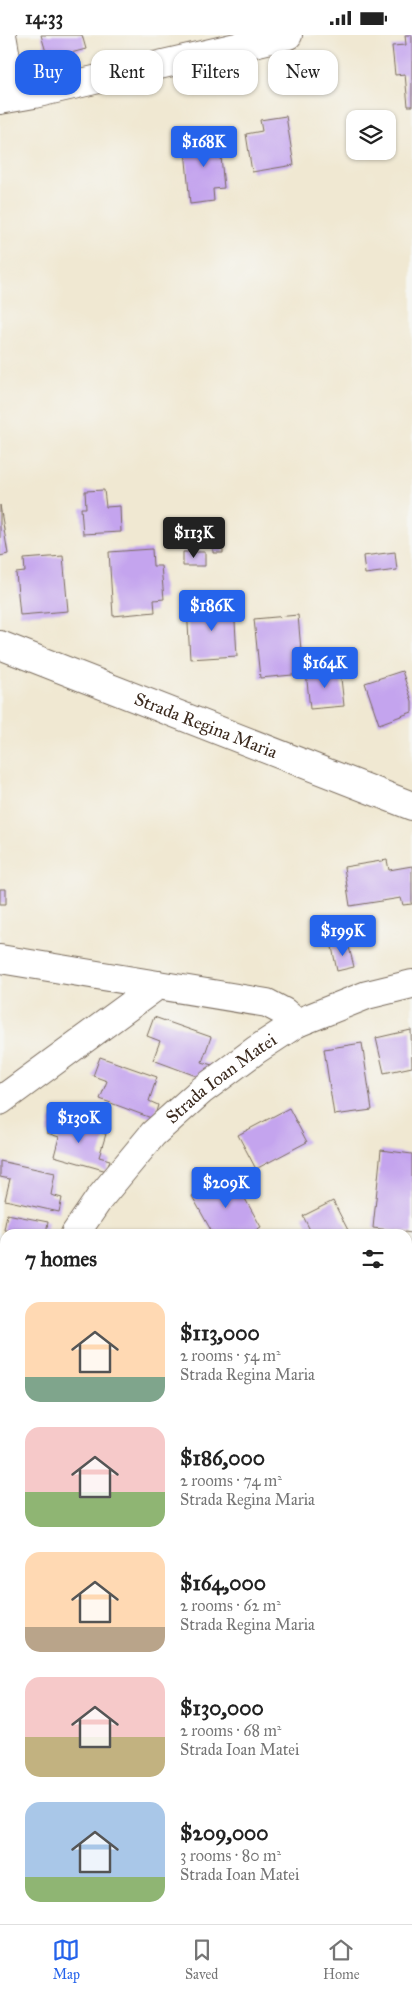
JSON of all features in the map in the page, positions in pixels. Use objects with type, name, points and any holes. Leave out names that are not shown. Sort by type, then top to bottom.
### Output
[{"type":"street","points":[[2,35],[7,99],[288,35]]},
{"type":"street","name":"Strada Regina Maria","points":[[0,645],[412,806]]},
{"type":"street","points":[[0,959],[267,1003],[284,1012],[297,1023]]},
{"type":"street","name":"Strada Ioan Matei","points":[[78,1229],[99,1199],[153,1134],[201,1091],[284,1030],[367,995],[412,984]]},
{"type":"street","points":[[0,1101],[158,985]]},
{"type":"building","points":[[41,35],[82,35],[86,49],[81,50],[45,50]]},
{"type":"building","points":[[405,35],[412,35],[412,106],[408,106],[405,74],[395,75],[392,46],[406,45]]},
{"type":"building","points":[[286,116],[294,165],[252,172],[246,134],[262,131],[260,120]]},
{"type":"building","points":[[219,135],[224,188],[213,189],[214,201],[190,204],[184,139]]},
{"type":"building","points":[[104,490],[106,507],[120,506],[121,532],[83,534],[81,508],[86,508],[85,491]]},
{"type":"building","points":[[0,505],[8,554],[0,556]]},
{"type":"building","points":[[213,527],[222,527],[223,553],[213,553]]},
{"type":"building","points":[[152,549],[153,566],[161,566],[164,599],[154,600],[155,612],[113,616],[109,552]]},
{"type":"building","points":[[183,552],[205,552],[205,566],[183,566]]},
{"type":"building","points":[[395,552],[397,570],[365,574],[363,556]]},
{"type":"building","points":[[63,556],[68,611],[20,615],[16,573],[25,572],[24,559]]},
{"type":"building","points":[[234,605],[237,656],[190,659],[187,607]]},
{"type":"building","points":[[298,615],[303,674],[260,678],[254,619]]},
{"type":"building","points":[[340,669],[344,706],[310,709],[306,672]]},
{"type":"building","points":[[402,671],[412,701],[412,712],[379,724],[365,683]]},
{"type":"building","points":[[387,860],[389,870],[412,866],[412,904],[403,905],[401,898],[350,906],[344,867]]},
{"type":"building","points":[[0,889],[6,889],[6,904],[0,904]]},
{"type":"building","points":[[348,943],[354,967],[337,971],[332,947]]},
{"type":"building","points":[[154,1017],[211,1037],[202,1062],[212,1065],[207,1080],[153,1060],[160,1041],[147,1036]]},
{"type":"building","points":[[411,1030],[412,1067],[384,1073],[376,1038]]},
{"type":"building","points":[[362,1043],[372,1110],[334,1115],[324,1049]]},
{"type":"building","points":[[100,1057],[157,1077],[149,1101],[158,1105],[154,1119],[100,1099],[107,1081],[93,1076]]},
{"type":"building","points":[[289,1108],[307,1142],[256,1169],[238,1135]]},
{"type":"building","points":[[51,1118],[106,1134],[99,1157],[110,1160],[107,1171],[54,1156],[59,1137],[47,1133]]},
{"type":"building","points":[[381,1150],[412,1154],[412,1229],[373,1228]]},
{"type":"building","points":[[0,1161],[55,1173],[51,1195],[62,1198],[59,1212],[5,1200],[10,1179],[0,1177]]},
{"type":"building","points":[[231,1174],[261,1227],[258,1229],[210,1229],[192,1196]]},
{"type":"building","points":[[333,1201],[347,1229],[310,1229],[303,1216]]},
{"type":"building","points":[[7,1214],[48,1222],[47,1229],[4,1229]]}]
